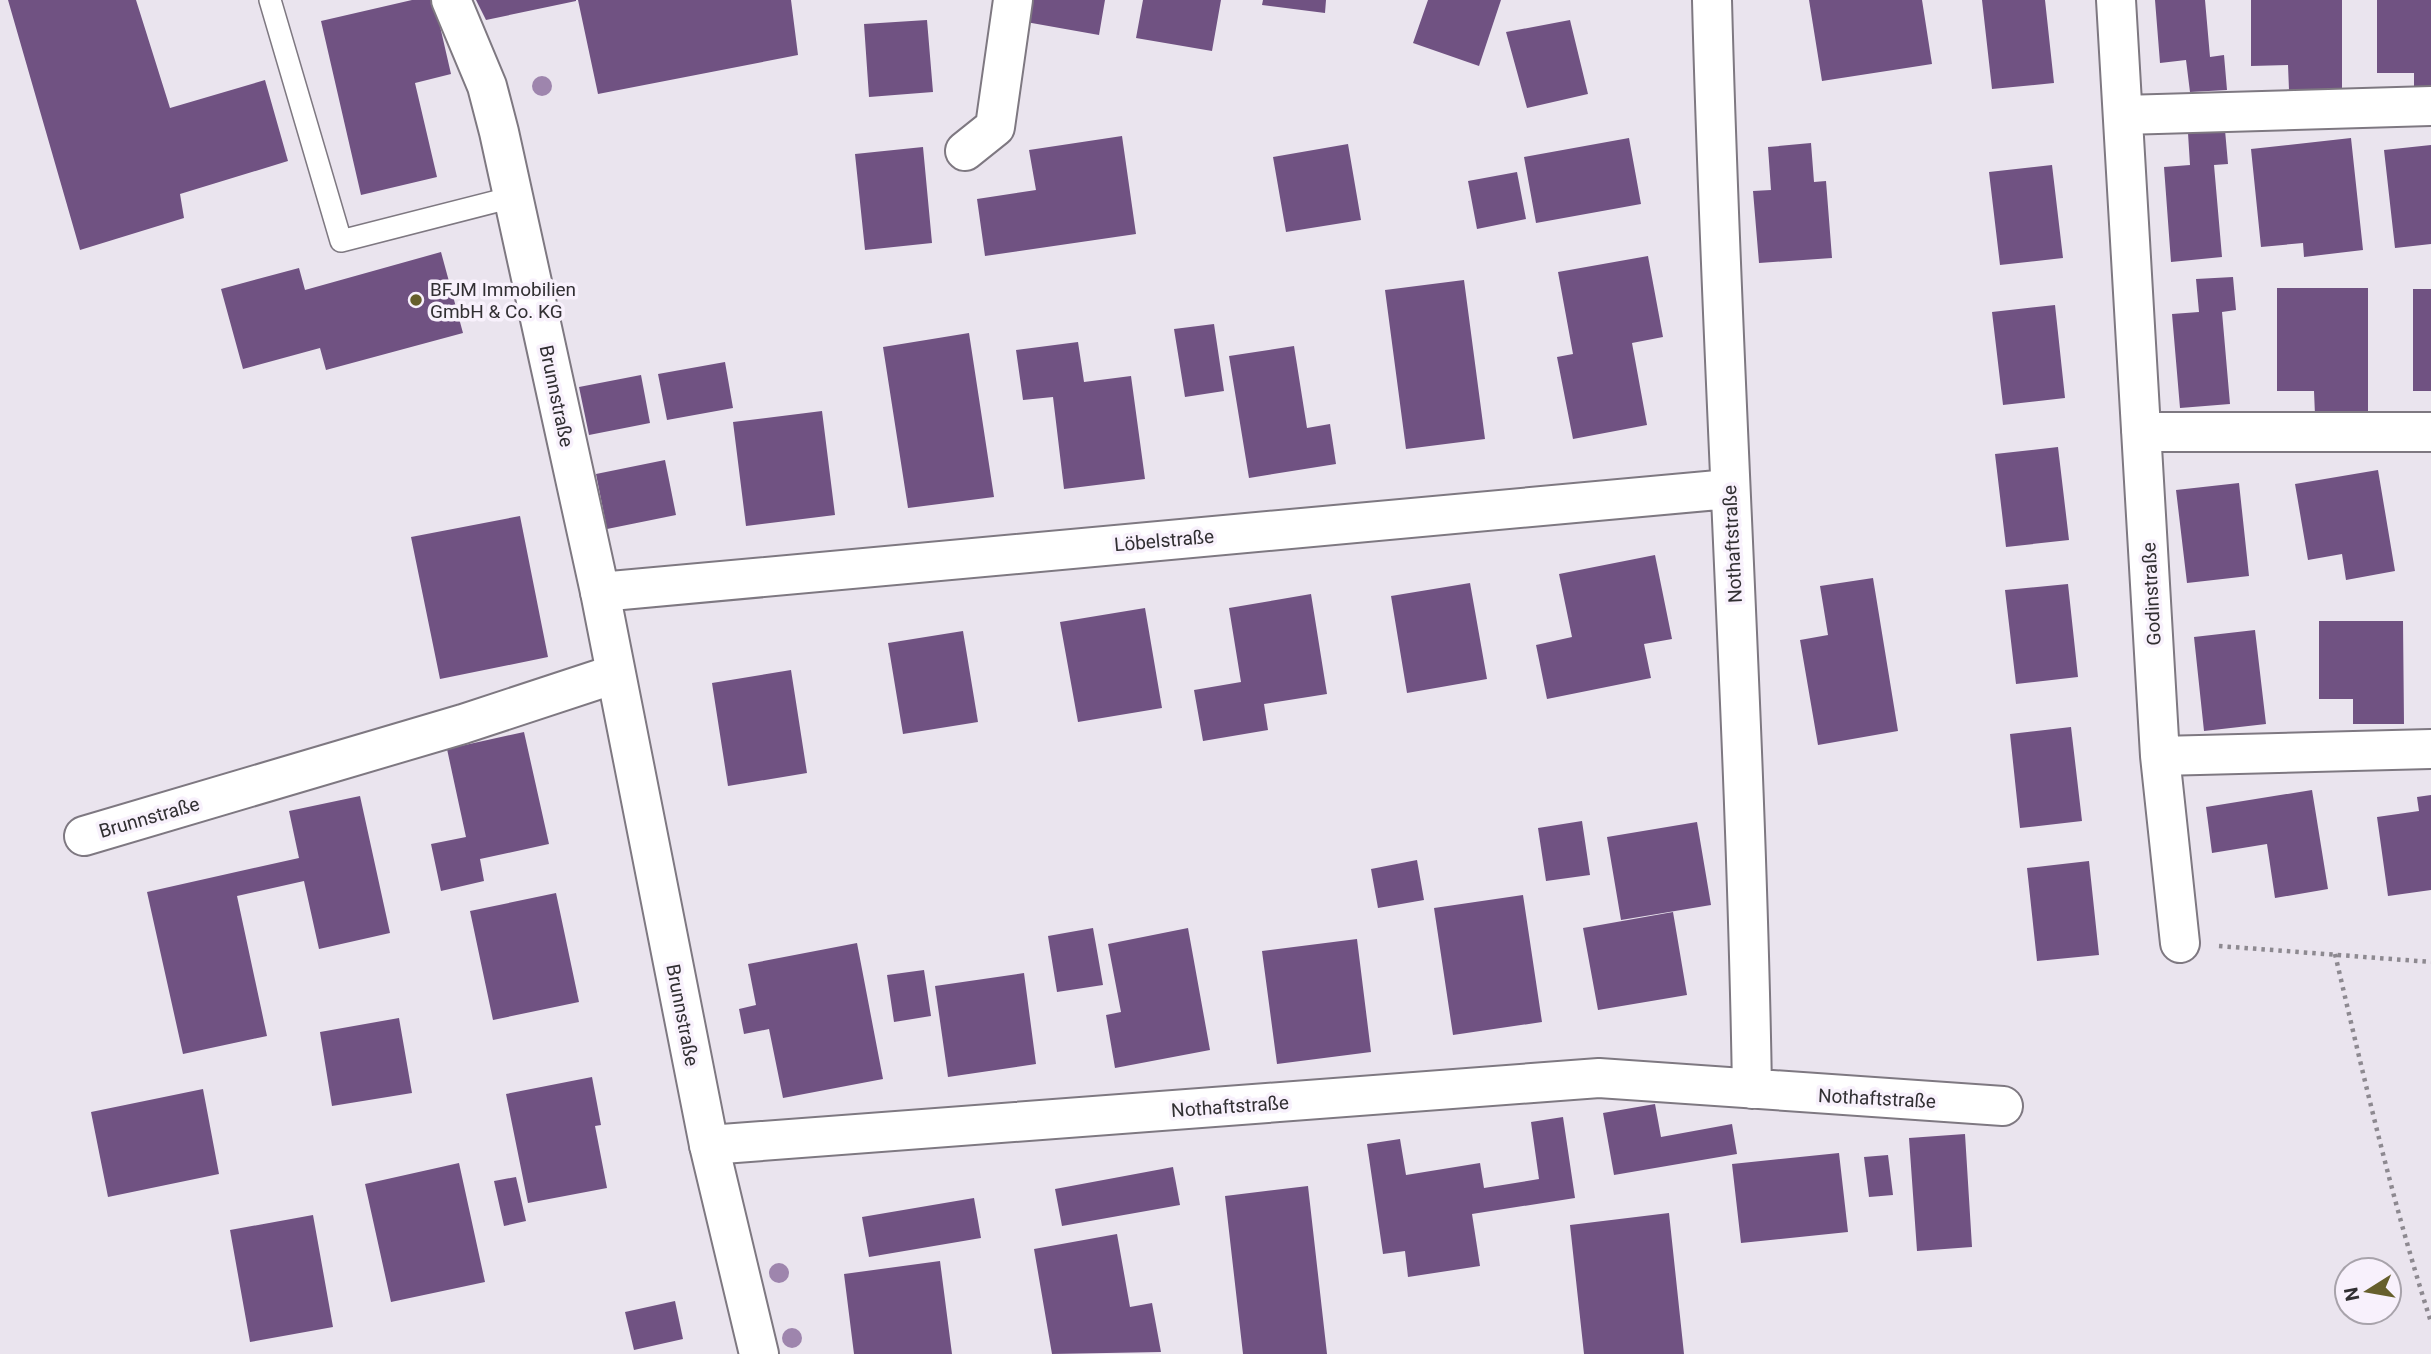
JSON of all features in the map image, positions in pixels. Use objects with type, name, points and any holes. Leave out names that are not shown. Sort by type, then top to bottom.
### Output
[{"type":"street","name":"Brunnstraße","points":[[451,0],[487,86],[513,197],[600,592],[709,1145],[759,1354]]},
{"type":"street","points":[[965,151],[995,127],[1013,0]]},
{"type":"street","name":"Nothaftstraße","points":[[1713,0],[1729,489],[1748,901],[1752,1089]]},
{"type":"street","name":"Godinstraße","points":[[2116,0],[2160,757],[2180,943]]},
{"type":"street","points":[[2123,115],[2431,106]]},
{"type":"street","points":[[2141,432],[2431,432]]},
{"type":"street","name":"Löbelstraße","points":[[600,592],[1729,489]]},
{"type":"street","name":"Brunnstraße","points":[[84,836],[451,728],[615,674]]},
{"type":"street","points":[[2160,757],[2431,749]]},
{"type":"street","name":"Nothaftstraße","points":[[709,1145],[1599,1078],[2003,1106]]},
{"type":"lane","points":[[270,0],[341,241],[513,197]]},
{"type":"path","points":[[2180,943],[2431,962]]},
{"type":"path","points":[[2336,954],[2377,1132],[2406,1242],[2431,1322]]},
{"type":"building","points":[[8,0],[136,0],[170,108],[265,80],[288,161],[180,194],[184,218],[80,250]]},
{"type":"building","points":[[412,0],[434,0],[451,74],[415,83],[437,177],[361,195],[321,21]]},
{"type":"building","points":[[476,0],[576,0],[576,1],[486,20]]},
{"type":"building","points":[[578,0],[791,0],[798,55],[598,94]]},
{"type":"building","points":[[1029,0],[1105,0],[1099,35],[1026,22]]},
{"type":"building","points":[[1143,0],[1221,0],[1212,51],[1136,38]]},
{"type":"building","points":[[1263,0],[1326,0],[1325,13],[1262,5]]},
{"type":"building","points":[[1428,0],[1501,0],[1479,66],[1413,43]]},
{"type":"building","points":[[1809,0],[1922,0],[1932,64],[1822,81]]},
{"type":"building","points":[[1982,0],[2045,0],[2054,83],[1992,89]]},
{"type":"building","points":[[2155,0],[2205,0],[2210,57],[2224,55],[2227,90],[2190,92],[2186,60],[2160,63]]},
{"type":"building","points":[[2251,0],[2342,0],[2342,90],[2289,90],[2288,65],[2251,66]]},
{"type":"building","points":[[2377,0],[2431,0],[2431,97],[2414,97],[2414,73],[2377,73]]},
{"type":"building","points":[[927,20],[933,92],[869,97],[864,24]]},
{"type":"building","points":[[1570,20],[1588,94],[1527,108],[1506,32]]},
{"type":"building","points":[[2225,130],[2228,164],[2214,165],[2222,257],[2171,262],[2164,167],[2190,165],[2188,133]]},
{"type":"building","points":[[1122,136],[1136,234],[985,256],[977,199],[1036,190],[1029,150]]},
{"type":"building","points":[[1629,138],[1641,204],[1536,223],[1524,157]]},
{"type":"building","points":[[2351,138],[2363,250],[2304,257],[2303,243],[2261,247],[2251,149]]},
{"type":"building","points":[[1811,143],[1814,182],[1826,181],[1832,258],[1759,263],[1753,191],[1771,190],[1768,147]]},
{"type":"building","points":[[1348,144],[1361,220],[1286,232],[1273,157]]},
{"type":"building","points":[[2431,145],[2431,244],[2395,248],[2384,150]]},
{"type":"building","points":[[923,147],[932,243],[865,250],[855,154]]},
{"type":"building","points":[[2052,165],[2063,258],[2000,265],[1989,172]]},
{"type":"building","points":[[1517,172],[1526,219],[1477,229],[1468,181]]},
{"type":"building","points":[[441,252],[463,333],[326,370],[320,348],[243,369],[221,289],[299,268],[305,290]]},
{"type":"building","points":[[1648,256],[1663,337],[1632,343],[1647,425],[1573,439],[1557,357],[1573,354],[1558,272]]},
{"type":"building","points":[[2233,277],[2236,310],[2222,312],[2230,404],[2180,408],[2172,314],[2199,312],[2196,279]]},
{"type":"building","points":[[1464,280],[1485,439],[1406,449],[1385,290]]},
{"type":"building","points":[[2277,288],[2368,288],[2368,415],[2315,415],[2314,391],[2277,391]]},
{"type":"building","points":[[2413,289],[2431,289],[2431,391],[2413,391]]},
{"type":"building","points":[[2055,305],[2065,398],[2003,405],[1992,312]]},
{"type":"building","points":[[1214,324],[1224,391],[1185,397],[1174,329]]},
{"type":"building","points":[[969,333],[994,497],[908,508],[883,347]]},
{"type":"building","points":[[1078,342],[1084,382],[1131,376],[1145,479],[1064,489],[1053,397],[1023,400],[1016,350]]},
{"type":"building","points":[[1294,346],[1307,428],[1330,424],[1336,464],[1249,478],[1229,356]]},
{"type":"building","points":[[725,362],[733,408],[667,420],[658,374]]},
{"type":"building","points":[[641,375],[650,423],[589,435],[579,387]]},
{"type":"building","points":[[822,411],[835,515],[746,526],[733,422]]},
{"type":"building","points":[[2058,447],[2069,540],[2006,547],[1995,454]]},
{"type":"building","points":[[665,460],[676,515],[607,529],[596,474]]},
{"type":"building","points":[[2378,470],[2395,571],[2346,580],[2342,554],[2308,560],[2295,484]]},
{"type":"building","points":[[2239,483],[2249,576],[2187,583],[2176,490]]},
{"type":"building","points":[[520,516],[548,657],[440,679],[411,537]]},
{"type":"building","points":[[1655,555],[1672,639],[1644,644],[1651,678],[1547,699],[1536,645],[1572,637],[1559,574]]},
{"type":"building","points":[[1873,578],[1898,731],[1818,745],[1800,640],[1828,635],[1820,586]]},
{"type":"building","points":[[1470,583],[1487,679],[1407,693],[1391,596]]},
{"type":"building","points":[[2068,584],[2078,677],[2016,684],[2005,590]]},
{"type":"building","points":[[1311,594],[1327,694],[1264,704],[1268,730],[1203,741],[1194,690],[1241,682],[1229,608]]},
{"type":"building","points":[[1145,608],[1162,708],[1078,722],[1060,622]]},
{"type":"building","points":[[2319,621],[2403,621],[2404,724],[2353,724],[2353,699],[2319,699]]},
{"type":"building","points":[[2255,630],[2266,724],[2204,731],[2194,637]]},
{"type":"building","points":[[963,631],[978,722],[903,734],[888,643]]},
{"type":"building","points":[[791,670],[807,773],[728,786],[712,683]]},
{"type":"building","points":[[2071,727],[2082,821],[2020,828],[2010,734]]},
{"type":"building","points":[[524,732],[549,844],[480,859],[484,881],[441,891],[431,844],[466,837],[447,749]]},
{"type":"building","points":[[2312,790],[2328,889],[2275,898],[2267,844],[2212,853],[2206,807]]},
{"type":"building","points":[[2431,795],[2431,890],[2388,896],[2377,817],[2419,811],[2417,797]]},
{"type":"building","points":[[360,796],[390,933],[319,949],[304,881],[237,896],[267,1036],[183,1054],[147,892],[299,858],[289,811]]},
{"type":"building","points":[[1582,821],[1590,875],[1546,881],[1538,828]]},
{"type":"building","points":[[1697,822],[1711,905],[1621,920],[1607,837]]},
{"type":"building","points":[[1417,860],[1424,900],[1378,908],[1371,869]]},
{"type":"building","points":[[2089,861],[2099,955],[2037,961],[2027,868]]},
{"type":"building","points":[[556,893],[579,1002],[493,1020],[470,911]]},
{"type":"building","points":[[1523,895],[1542,1022],[1453,1035],[1434,908]]},
{"type":"building","points":[[1673,912],[1687,995],[1598,1010],[1583,928]]},
{"type":"building","points":[[1093,928],[1103,985],[1057,992],[1048,936]]},
{"type":"building","points":[[1188,928],[1210,1050],[1115,1068],[1106,1015],[1121,1012],[1108,944]]},
{"type":"building","points":[[1357,939],[1371,1052],[1277,1064],[1262,951]]},
{"type":"building","points":[[857,943],[883,1079],[783,1098],[769,1029],[744,1034],[739,1009],[756,1005],[748,964]]},
{"type":"building","points":[[924,970],[931,1016],[894,1022],[887,975]]},
{"type":"building","points":[[1024,973],[1036,1064],[948,1077],[935,986]]},
{"type":"building","points":[[399,1018],[412,1093],[332,1106],[320,1032]]},
{"type":"building","points":[[592,1077],[601,1125],[595,1126],[607,1188],[528,1203],[506,1094]]},
{"type":"building","points":[[203,1089],[219,1174],[108,1197],[91,1112]]},
{"type":"building","points":[[1655,1104],[1661,1137],[1732,1124],[1737,1154],[1614,1175],[1603,1113]]},
{"type":"building","points":[[1563,1117],[1575,1198],[1472,1214],[1480,1266],[1408,1277],[1405,1251],[1383,1254],[1367,1144],[1400,1139],[1406,1175],[1480,1163],[1484,1188],[1539,1179],[1531,1122]]},
{"type":"building","points":[[1965,1134],[1972,1247],[1917,1251],[1909,1138]]},
{"type":"building","points":[[1839,1153],[1848,1232],[1741,1243],[1732,1164]]},
{"type":"building","points":[[1888,1155],[1893,1195],[1869,1197],[1864,1157]]},
{"type":"building","points":[[459,1163],[485,1282],[391,1302],[365,1184]]},
{"type":"building","points":[[1173,1167],[1180,1205],[1062,1226],[1055,1189]]},
{"type":"building","points":[[516,1177],[526,1221],[504,1226],[494,1181]]},
{"type":"building","points":[[1308,1186],[1327,1354],[1243,1354],[1225,1196]]},
{"type":"building","points":[[974,1198],[981,1238],[869,1257],[862,1217]]},
{"type":"building","points":[[1669,1213],[1684,1354],[1584,1354],[1570,1225]]},
{"type":"building","points":[[313,1215],[333,1327],[250,1342],[230,1230]]},
{"type":"building","points":[[1117,1234],[1130,1307],[1152,1303],[1161,1352],[1052,1354],[1034,1249]]},
{"type":"building","points":[[940,1261],[952,1354],[854,1354],[844,1274]]},
{"type":"building","points":[[675,1301],[683,1339],[634,1350],[625,1312]]},
{"type":"place","name":"BFJM Immobilien GmbH & Co. KG","points":[[416,300]]}]
